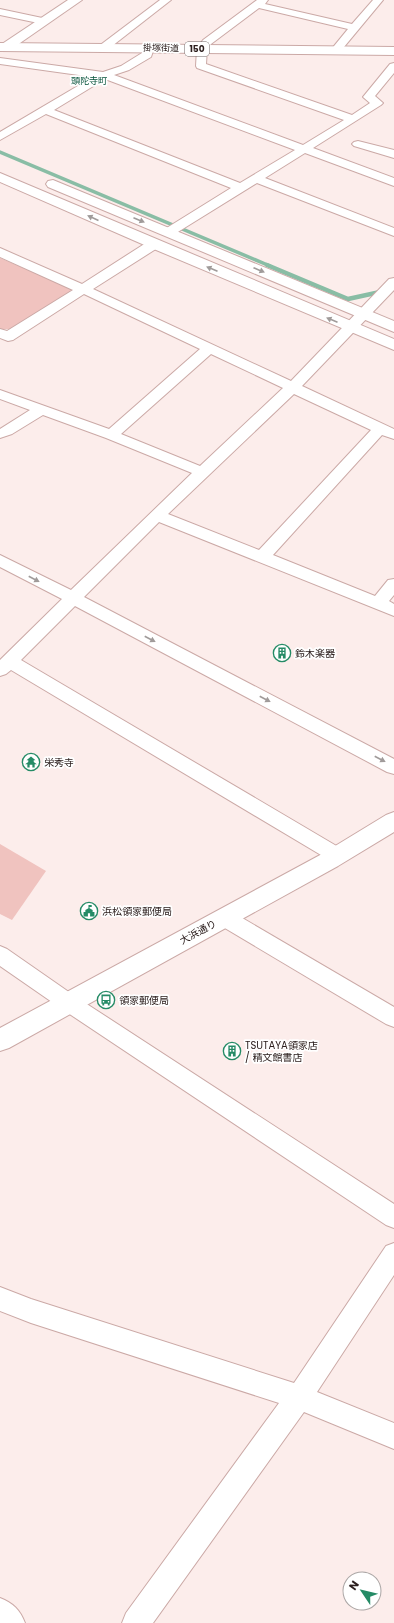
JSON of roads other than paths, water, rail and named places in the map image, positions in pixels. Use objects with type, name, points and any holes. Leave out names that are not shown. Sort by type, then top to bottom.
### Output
[{"type":"main road","points":[[3,47],[76,0]]},
{"type":"main road","name":"掛塚街道","points":[[3,47],[394,51]]},
{"type":"main road","points":[[0,177],[154,244],[394,345]]},
{"type":"main road","points":[[37,177],[394,327]]},
{"type":"main road","name":"大浜通り","points":[[0,1040],[338,856],[394,821]]},
{"type":"street","points":[[103,48],[166,0]]},
{"type":"street","points":[[335,51],[378,0]]},
{"type":"street","points":[[353,119],[201,66],[202,49],[207,42],[260,2],[355,28]]},
{"type":"street","points":[[0,12],[43,21]]},
{"type":"street","points":[[0,138],[104,75],[125,68],[147,55],[149,48]]},
{"type":"street","points":[[0,61],[104,75],[394,182]]},
{"type":"street","points":[[169,232],[256,180],[377,103],[369,97],[394,66]]},
{"type":"street","points":[[45,110],[241,188]]},
{"type":"street","points":[[358,144],[394,154]]},
{"type":"street","points":[[256,180],[394,232]]},
{"type":"street","points":[[3,337],[154,244]]},
{"type":"street","points":[[0,252],[83,289],[387,432],[262,557]]},
{"type":"street","points":[[338,856],[5,666],[157,515],[293,387],[394,282]]},
{"type":"street","points":[[111,435],[209,349]]},
{"type":"street","points":[[0,394],[111,435],[202,472]]},
{"type":"street","points":[[0,434],[7,432],[41,410]]},
{"type":"street","points":[[157,515],[394,610]]},
{"type":"street","points":[[0,560],[394,767]]},
{"type":"street","points":[[378,603],[394,584]]},
{"type":"street","points":[[225,918],[394,1018]]},
{"type":"street","points":[[0,955],[69,1003],[394,1217]]},
{"type":"street","points":[[136,1623],[299,1397],[394,1254]]},
{"type":"street","points":[[0,1299],[31,1311],[299,1397],[394,1436]]},
{"type":"street","points":[[0,1612],[11,1623]]},
{"type":"waterway","points":[[0,152],[270,266]]},
{"type":"waterway","points":[[267,265],[348,299],[394,289]]},
{"type":"place","name":"鈴木楽器","points":[[282,653]]},
{"type":"place","name":"栄秀寺","points":[[31,762]]},
{"type":"place","name":"浜松領家郵便局","points":[[89,911]]},
{"type":"place","name":"領家郵便局","points":[[106,1000]]},
{"type":"place","name":"TSUTAYA領家店 / 精文館書店","points":[[232,1051]]},
{"type":"district","name":"頭陀寺町","points":[[89,81]]}]
